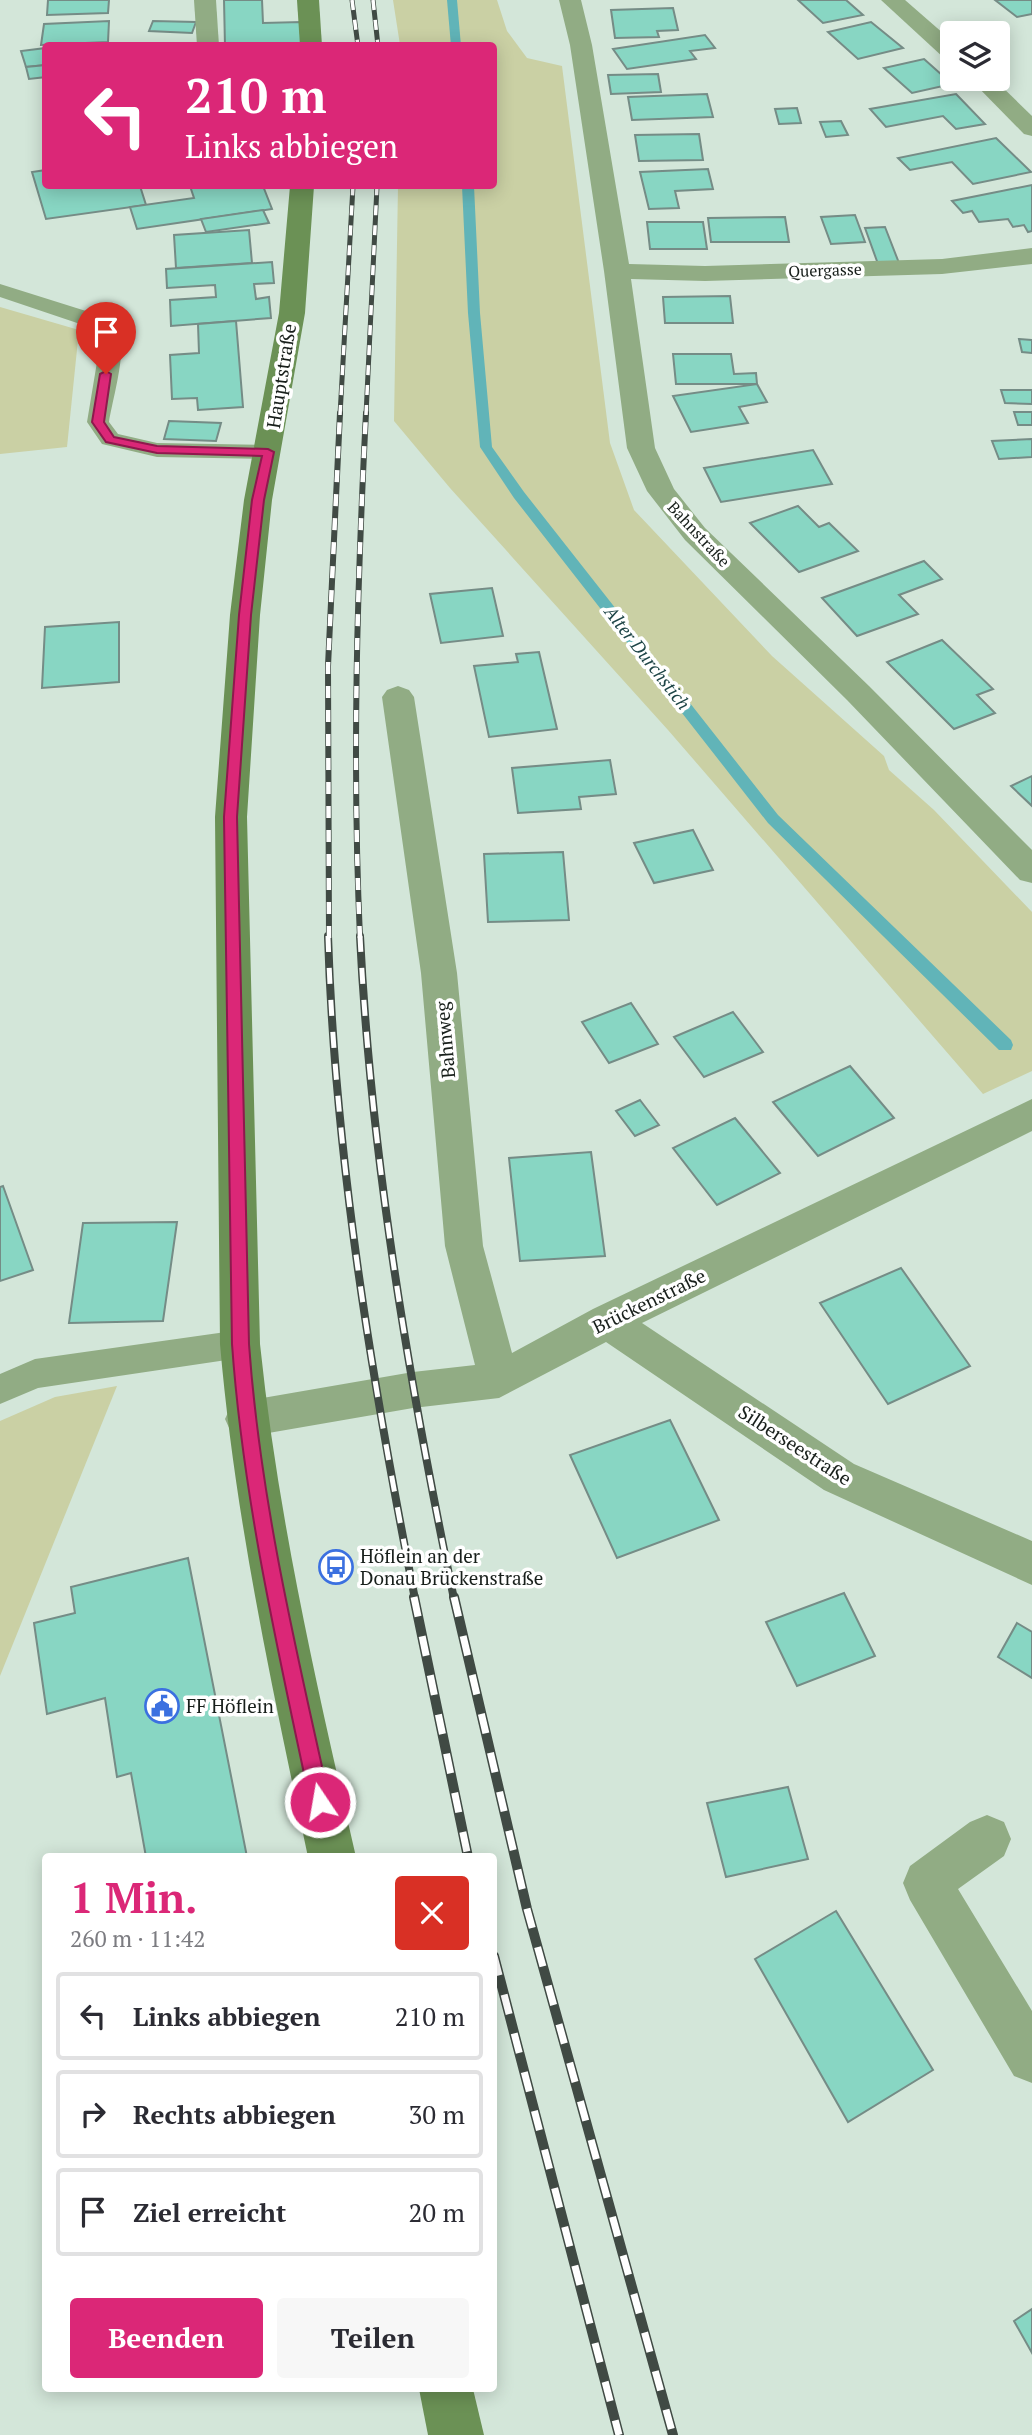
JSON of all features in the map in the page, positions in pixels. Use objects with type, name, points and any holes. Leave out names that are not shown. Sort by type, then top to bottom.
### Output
[{"type":"main road","points":[[308,0],[311,42]]},
{"type":"main road","name":"Hauptstraße","points":[[302,189],[292,313],[258,500],[245,615],[231,817],[240,1344],[246,1419],[273,1584],[331,1853]]},
{"type":"main road","points":[[447,2392],[456,2435]]},
{"type":"street","points":[[205,0],[208,42]]},
{"type":"street","name":"Bahnstraße","points":[[570,0],[581,45],[617,271],[641,448],[661,491],[695,534],[858,693],[1032,872]]},
{"type":"street","points":[[892,0],[940,42]]},
{"type":"street","points":[[993,91],[1032,129]]},
{"type":"street","name":"Quergasse","points":[[617,271],[668,275],[904,267],[1012,261],[1032,256]]},
{"type":"street","name":"Bahnweg","points":[[398,697],[439,972],[464,1246],[499,1380]]},
{"type":"street","name":"Brückenstraße","points":[[246,1419],[413,1390],[499,1380],[607,1321],[1032,1114]]},
{"type":"street","name":"Silberseestraße","points":[[607,1321],[839,1477],[1018,1556],[1032,1565]]},
{"type":"street","points":[[987,1839],[927,1883],[1032,2058]]},
{"type":"lane","points":[[0,290],[97,322],[109,335],[110,350],[98,422],[110,439],[157,450],[268,452]]},
{"type":"lane","points":[[0,1389],[35,1374],[240,1344]]},
{"type":"green space","points":[[393,0],[497,0],[507,31],[527,58],[562,66],[610,443],[634,510],[772,656],[884,756],[889,770],[934,810],[1032,912],[1032,1071],[983,1094],[668,730],[450,488],[394,421],[398,189],[497,189],[497,42],[400,42]]},
{"type":"green space","points":[[0,307],[79,330],[67,447],[0,454]]},
{"type":"green space","points":[[117,1386],[0,1676],[0,1421],[55,1397]]},
{"type":"building","points":[[48,0],[109,0],[108,13],[47,15]]},
{"type":"building","points":[[224,0],[262,0],[263,23],[301,22],[302,42],[225,42]]},
{"type":"building","points":[[798,0],[846,0],[863,15],[823,23]]},
{"type":"building","points":[[995,0],[1032,0],[1032,14],[1017,17]]},
{"type":"building","points":[[673,8],[678,30],[657,31],[659,37],[615,38],[611,10]]},
{"type":"building","points":[[109,21],[108,42],[42,42],[41,45],[44,24]]},
{"type":"building","points":[[153,21],[196,22],[192,33],[149,31]]},
{"type":"building","points":[[871,22],[903,48],[858,59],[828,32]]},
{"type":"building","points":[[705,35],[715,48],[690,51],[696,59],[627,69],[613,49]]},
{"type":"building","points":[[42,48],[42,65],[26,67],[21,51]]},
{"type":"building","points":[[924,59],[940,73],[940,87],[912,93],[884,68]]},
{"type":"building","points":[[42,65],[42,77],[29,79],[26,67]]},
{"type":"building","points":[[658,74],[661,92],[611,94],[608,75]]},
{"type":"building","points":[[707,94],[713,117],[632,120],[628,97]]},
{"type":"building","points":[[956,94],[985,124],[956,129],[943,116],[886,127],[870,109]]},
{"type":"building","points":[[797,108],[801,123],[779,124],[775,109]]},
{"type":"building","points":[[841,121],[848,135],[826,137],[820,122]]},
{"type":"building","points":[[699,134],[703,160],[639,161],[635,135]]},
{"type":"building","points":[[996,138],[1031,172],[973,184],[952,162],[910,170],[898,158]]},
{"type":"building","points":[[708,169],[713,189],[675,191],[679,208],[649,209],[640,172]]},
{"type":"building","points":[[42,171],[42,189],[141,189],[146,205],[46,219],[32,172]]},
{"type":"building","points":[[1032,185],[1032,231],[1028,232],[1024,225],[1013,227],[1008,219],[979,222],[972,211],[963,213],[952,201]]},
{"type":"building","points":[[191,189],[264,189],[272,209],[137,229],[130,207],[194,198]]},
{"type":"building","points":[[263,210],[269,223],[206,232],[201,219]]},
{"type":"building","points":[[855,215],[865,242],[831,244],[821,217]]},
{"type":"building","points":[[785,217],[789,242],[711,242],[708,218]]},
{"type":"building","points":[[647,222],[703,222],[707,249],[650,249]]},
{"type":"building","points":[[885,227],[899,263],[878,264],[865,228]]},
{"type":"building","points":[[249,230],[252,263],[176,268],[174,235]]},
{"type":"building","points":[[272,262],[274,283],[254,284],[256,299],[269,297],[271,318],[171,326],[170,300],[216,297],[215,285],[167,288],[166,269]]},
{"type":"building","points":[[730,296],[733,323],[665,323],[663,297]]},
{"type":"building","points":[[236,321],[243,407],[198,410],[197,398],[172,399],[170,355],[199,353],[198,324]]},
{"type":"building","points":[[1019,339],[1032,340],[1032,353],[1022,352]]},
{"type":"building","points":[[673,354],[731,354],[734,374],[756,373],[757,384],[676,384]]},
{"type":"building","points":[[757,384],[767,402],[739,407],[748,423],[691,432],[673,396]]},
{"type":"building","points":[[1001,390],[1032,390],[1032,404],[1005,403]]},
{"type":"building","points":[[1014,412],[1032,412],[1032,425],[1018,425]]},
{"type":"building","points":[[169,421],[221,423],[216,441],[164,439]]},
{"type":"building","points":[[1032,439],[1032,457],[999,459],[992,441]]},
{"type":"building","points":[[813,450],[832,484],[721,502],[704,468]]},
{"type":"building","points":[[798,506],[819,527],[829,523],[858,551],[799,572],[750,523]]},
{"type":"building","points":[[924,561],[942,579],[899,595],[918,614],[857,636],[822,598]]},
{"type":"building","points":[[492,588],[503,636],[441,643],[430,594]]},
{"type":"building","points":[[119,622],[119,682],[42,688],[45,627]]},
{"type":"building","points":[[942,640],[993,689],[977,695],[995,713],[954,729],[887,662]]},
{"type":"building","points":[[539,652],[557,729],[489,737],[474,666],[518,662],[516,654]]},
{"type":"building","points":[[610,760],[616,794],[579,797],[581,809],[518,813],[512,768]]},
{"type":"building","points":[[1032,776],[1032,806],[1011,786]]},
{"type":"building","points":[[693,830],[713,870],[654,883],[634,843]]},
{"type":"building","points":[[563,852],[569,920],[488,922],[484,854]]},
{"type":"building","points":[[631,1003],[658,1044],[609,1063],[582,1022]]},
{"type":"building","points":[[733,1012],[763,1052],[704,1077],[674,1037]]},
{"type":"building","points":[[850,1066],[894,1118],[818,1156],[773,1102]]},
{"type":"building","points":[[640,1100],[659,1125],[635,1136],[616,1111]]},
{"type":"building","points":[[735,1118],[780,1173],[717,1205],[673,1148]]},
{"type":"building","points":[[591,1152],[605,1256],[520,1261],[509,1158]]},
{"type":"building","points":[[3,1186],[33,1270],[0,1281],[0,1187]]},
{"type":"building","points":[[177,1222],[163,1321],[69,1323],[83,1223]]},
{"type":"building","points":[[901,1268],[970,1366],[888,1404],[820,1303]]},
{"type":"building","points":[[670,1420],[719,1520],[617,1558],[570,1455]]},
{"type":"building","name":"FF Höflein","points":[[188,1558],[246,1853],[145,1853],[131,1773],[117,1777],[105,1698],[47,1714],[34,1623],[75,1613],[71,1587]]},
{"type":"building","points":[[844,1593],[875,1656],[797,1686],[766,1622]]},
{"type":"building","points":[[1017,1623],[1032,1632],[1032,1678],[998,1657]]},
{"type":"building","points":[[788,1787],[808,1859],[726,1877],[707,1803]]},
{"type":"building","points":[[836,1911],[933,2070],[848,2122],[755,1959]]},
{"type":"building","points":[[1032,2309],[1032,2353],[1014,2321]]},
{"type":"waterway","name":"Alter Durchstich","points":[[452,0],[456,42]]},
{"type":"waterway","name":"Alter Durchstich","points":[[468,189],[474,313],[486,447],[519,495],[773,819],[1005,1045]]},
{"type":"railway","points":[[352,0],[357,42]]},
{"type":"railway","points":[[373,0],[378,42]]},
{"type":"railway","points":[[340,415],[353,189]]},
{"type":"railway","points":[[366,415],[377,189]]},
{"type":"railway","points":[[329,938],[328,666],[340,413]]},
{"type":"railway","points":[[360,938],[356,806],[357,675],[366,413]]},
{"type":"railway","points":[[328,936],[338,1103],[347,1186],[370,1352],[415,1599]]},
{"type":"railway","points":[[360,936],[373,1103],[394,1269],[422,1435],[454,1599]]},
{"type":"railway","points":[[414,1597],[467,1853]]},
{"type":"railway","points":[[454,1597],[527,1909],[673,2435]]},
{"type":"railway","points":[[497,1967],[619,2435]]},
{"type":"place","name":"Höflein an der Donau Brückenstraße","points":[[336,1567]]},
{"type":"place","name":"FF Höflein","points":[[162,1706]]},
{"type":"route","points":[[106,374],[98,422],[110,439],[157,450],[268,452],[258,500],[245,615],[231,817],[240,1344],[246,1419],[273,1584],[320,1802]]}]
